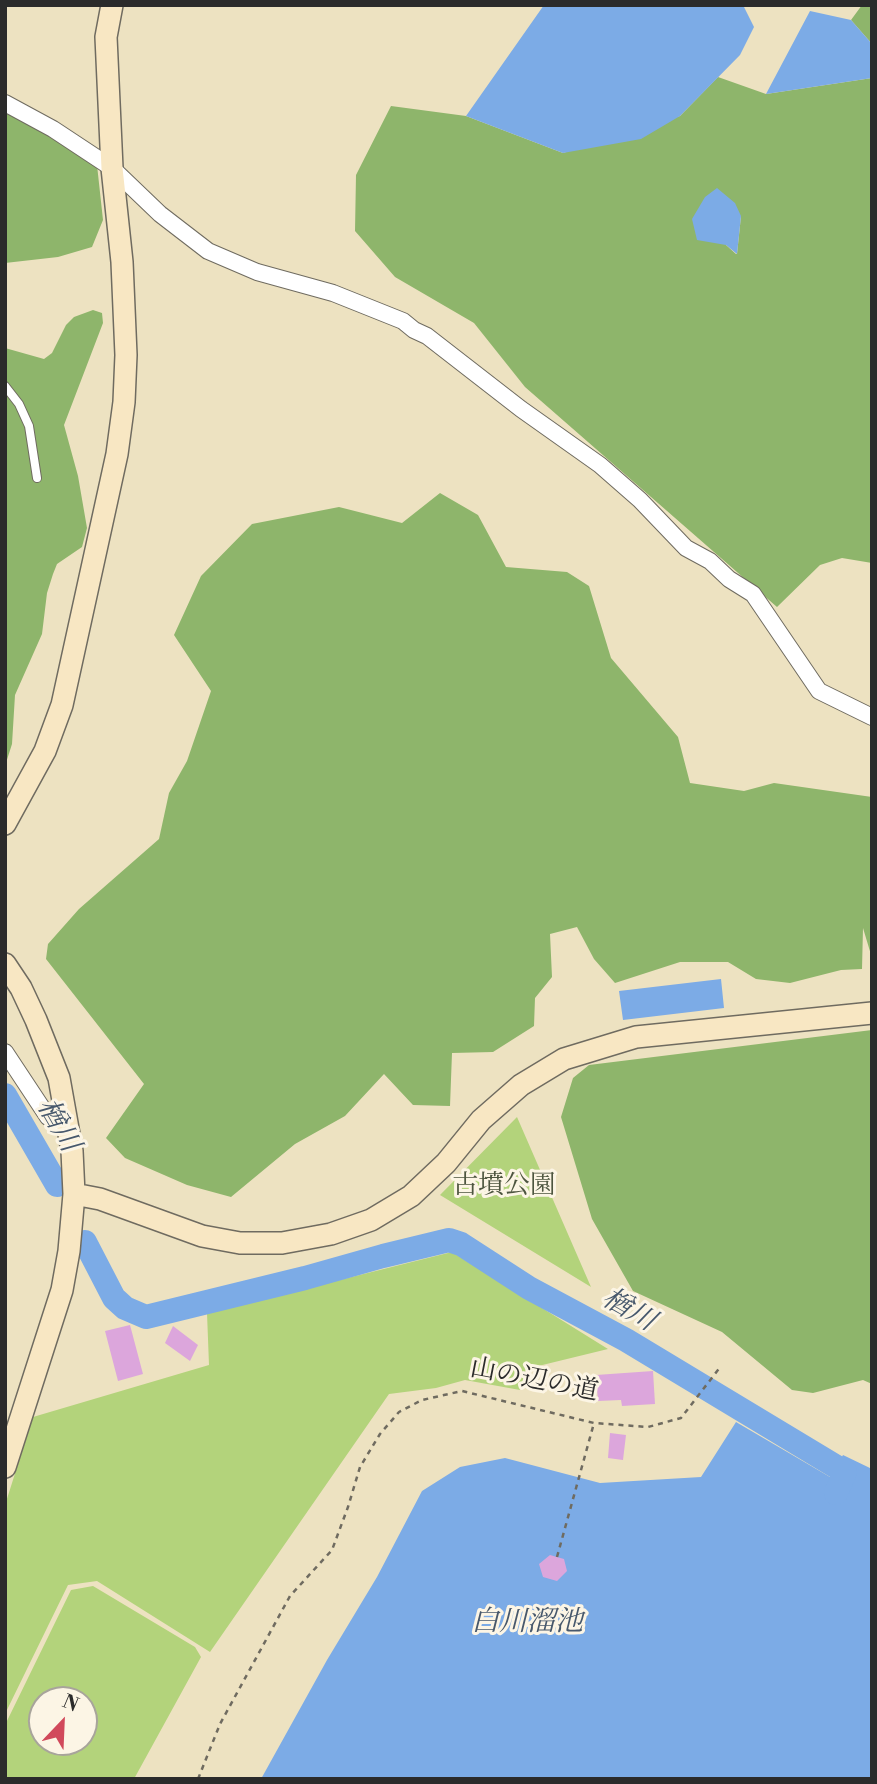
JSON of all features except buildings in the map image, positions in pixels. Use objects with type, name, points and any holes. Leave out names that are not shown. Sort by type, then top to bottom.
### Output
[{"type":"street","points":[[5,824],[44,751],[62,705],[117,454],[124,402],[126,355],[122,262],[112,167],[106,37],[112,5]]},
{"type":"street","points":[[5,103],[53,129],[112,167],[160,214],[208,251],[257,272],[333,293],[402,321],[427,335],[600,466],[640,500],[686,548],[710,561],[729,579],[753,594],[820,691],[872,717]]},
{"type":"street","points":[[5,964],[41,1031],[59,1078],[69,1130],[74,1194],[69,1251],[62,1290],[5,1468]]},
{"type":"street","points":[[74,1194],[100,1199],[202,1236],[240,1243],[282,1243],[331,1234],[371,1220],[411,1196],[446,1163],[481,1120],[521,1086],[564,1059],[636,1037],[872,1013]]},
{"type":"street","points":[[5,1052],[48,1116],[69,1130]]},
{"type":"lane","points":[[5,386],[19,404],[29,426],[37,478]]},
{"type":"path","name":"山の辺の道","points":[[198,1779],[220,1724],[290,1596],[331,1550],[360,1467],[380,1434],[399,1412],[422,1399],[462,1391],[594,1423],[648,1427],[681,1418],[721,1366]]},
{"type":"path","points":[[557,1557],[594,1423]]},
{"type":"green space","points":[[862,5],[872,5],[872,44],[851,20]]},
{"type":"green space","points":[[718,77],[766,94],[872,78],[872,563],[842,558],[820,565],[777,607],[525,387],[474,323],[395,277],[355,231],[356,175],[391,106],[466,116],[563,153],[680,116]],"holes":[[[741,216],[737,254],[726,245]]]},
{"type":"green space","points":[[5,109],[97,165],[103,220],[92,247],[58,257],[5,263]]},
{"type":"green space","points":[[93,310],[102,313],[103,323],[64,425],[78,476],[87,528],[82,547],[57,564],[53,574],[47,593],[42,634],[15,695],[12,744],[5,766],[5,348],[44,359],[52,353],[66,325],[74,317]]},
{"type":"green space","points":[[440,493],[478,515],[506,567],[567,572],[589,586],[611,658],[678,737],[690,783],[744,791],[774,783],[872,797],[872,958],[863,928],[862,969],[841,970],[790,983],[756,979],[728,962],[680,962],[615,983],[594,959],[577,927],[550,934],[552,977],[535,998],[534,1026],[493,1052],[452,1053],[450,1106],[413,1105],[384,1074],[345,1116],[295,1144],[231,1197],[187,1185],[125,1158],[106,1138],[144,1084],[46,959],[48,944],[79,909],[159,839],[169,793],[187,761],[211,691],[174,635],[201,576],[252,524],[339,507],[402,523]]},
{"type":"green space","points":[[872,1030],[872,1384],[863,1380],[813,1393],[792,1390],[722,1332],[633,1291],[592,1219],[561,1117],[573,1078],[589,1065]]},
{"type":"green space","name":"古墳公園","points":[[517,1117],[591,1287],[440,1195]]},
{"type":"green space","points":[[452,1252],[608,1349],[526,1369],[520,1390],[465,1380],[436,1388],[389,1394],[210,1652],[97,1581],[68,1585],[5,1714],[5,1505],[33,1417],[209,1365],[207,1313]]},
{"type":"green space","points":[[93,1586],[195,1647],[201,1657],[134,1779],[5,1779],[5,1725],[71,1590]]},
{"type":"water","points":[[544,5],[743,5],[754,27],[740,55],[680,116],[641,139],[563,153],[466,116]]},
{"type":"water","points":[[810,11],[851,20],[872,44],[872,78],[766,94]]},
{"type":"water","points":[[717,188],[735,203],[741,216],[737,254],[726,245],[697,240],[692,219],[705,197]]},
{"type":"water","points":[[721,979],[724,1008],[623,1020],[619,991]]},
{"type":"water","name":"白川溜池","points":[[736,1422],[830,1477],[843,1455],[872,1469],[872,1779],[261,1779],[377,1577],[422,1491],[460,1467],[505,1458],[600,1483],[701,1477]]},
{"type":"waterway","name":"楢川","points":[[5,1095],[57,1185]]},
{"type":"waterway","name":"楢川","points":[[85,1242],[114,1298],[125,1308],[146,1317],[449,1240],[461,1244],[529,1288],[626,1340],[845,1472],[836,1493]]}]
